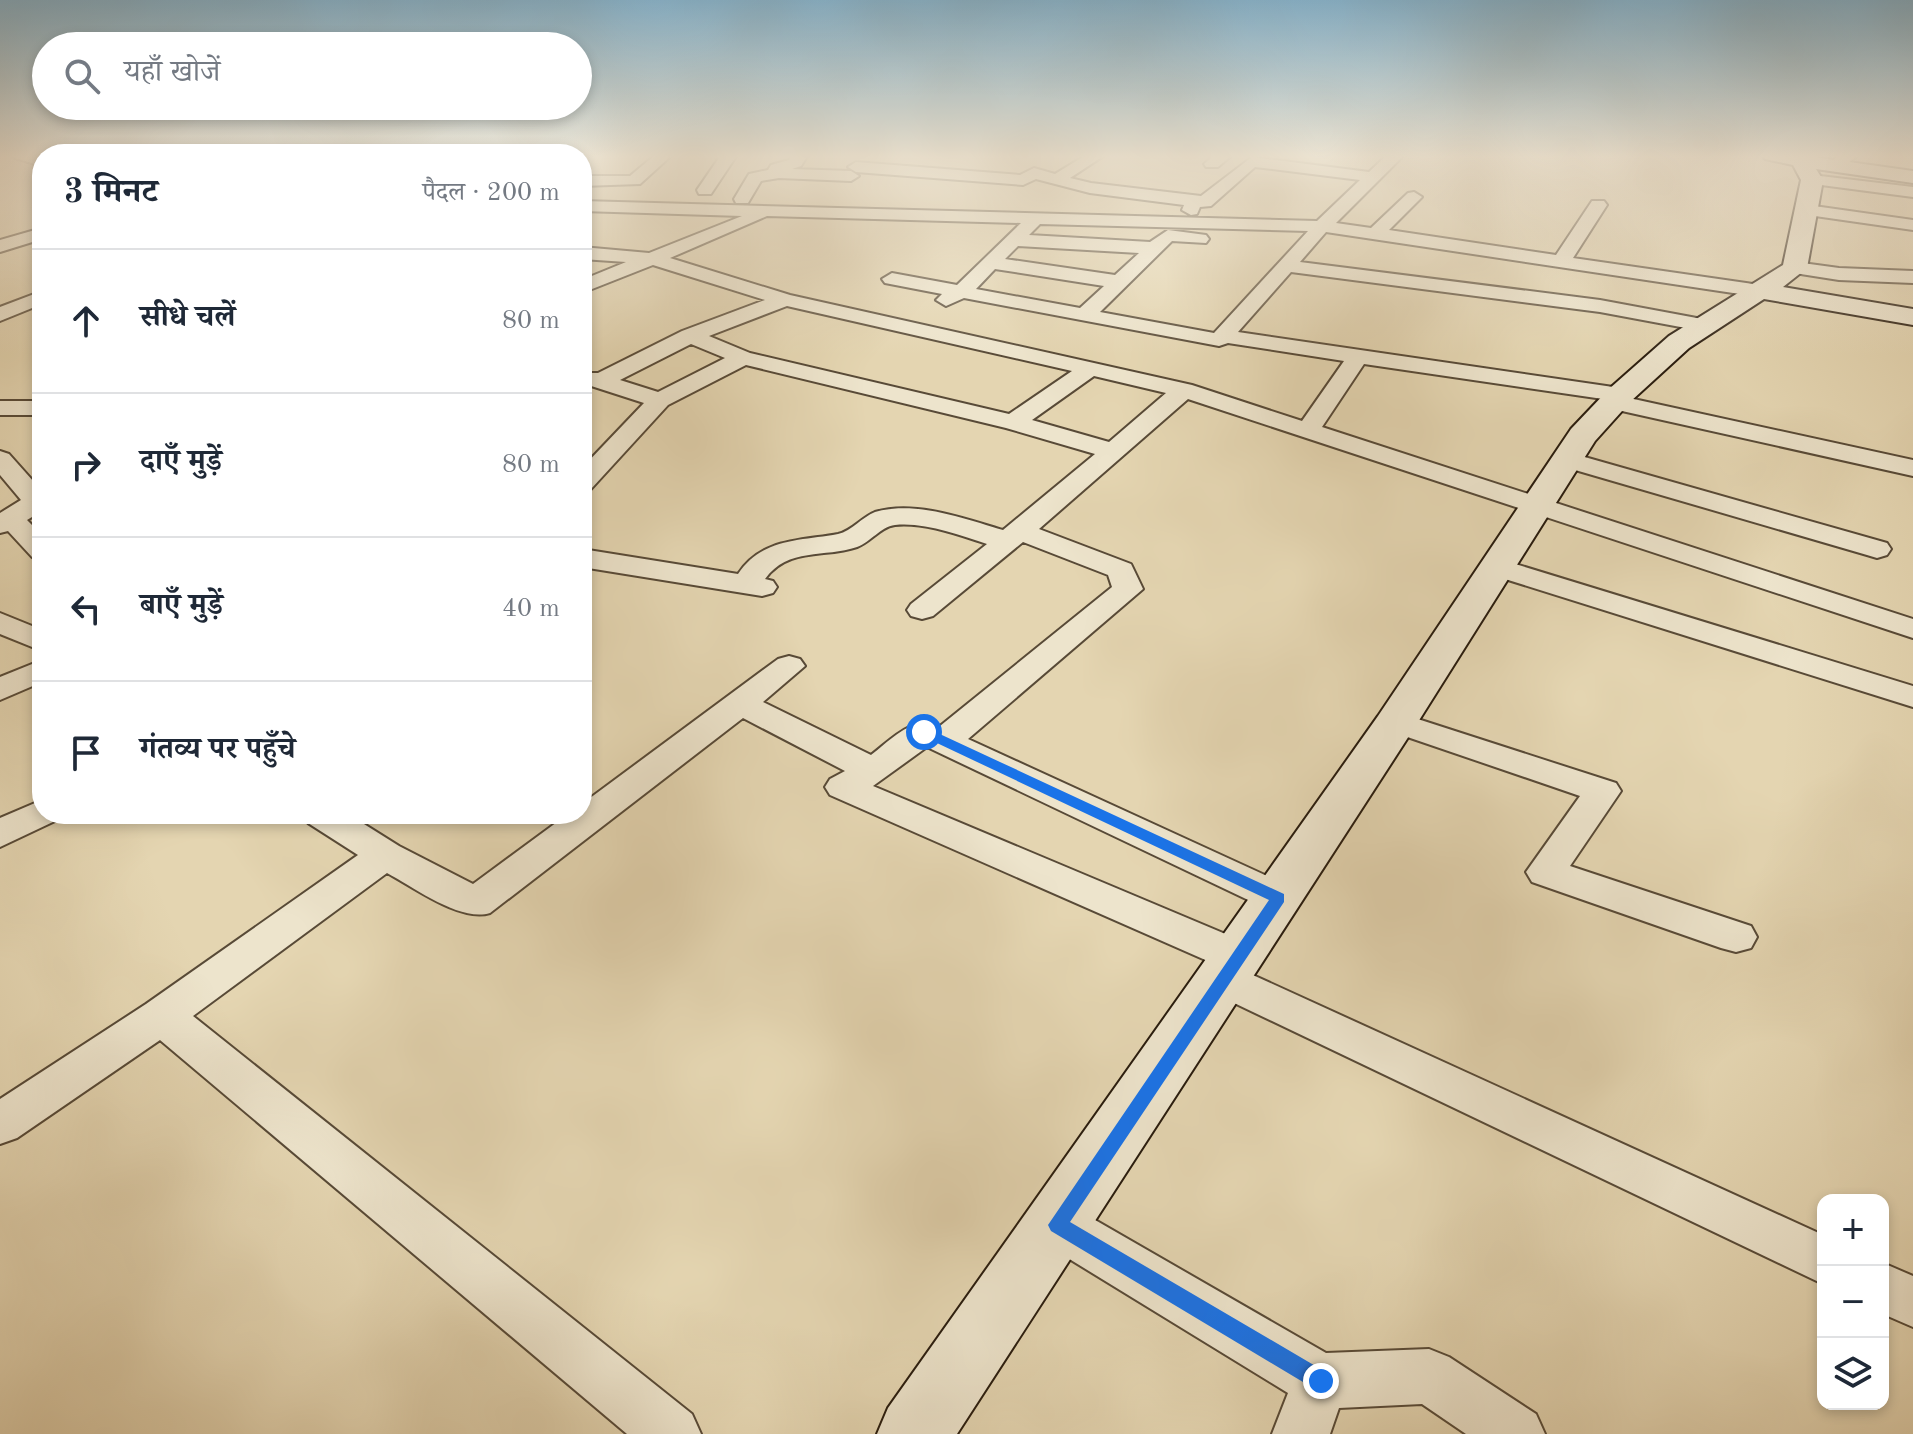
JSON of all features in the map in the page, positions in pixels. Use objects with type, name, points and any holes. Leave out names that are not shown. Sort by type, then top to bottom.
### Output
[{"type":"main road","points":[[914,1434],[1279,898],[1499,568],[1582,436],[1616,399],[1702,325],[1778,279],[1796,222]]},
{"type":"main road","points":[[1778,279],[1913,317]]},
{"type":"street","points":[[592,283],[744,222]]},
{"type":"street","points":[[896,326],[961,292],[1032,222]]},
{"type":"street","points":[[1184,222],[1322,226],[1561,262],[1778,279],[1839,274],[1913,277]]},
{"type":"street","points":[[892,279],[1219,340],[1326,222]]},
{"type":"street","points":[[1375,234],[1388,222]]},
{"type":"street","points":[[1561,262],[1587,222]]},
{"type":"street","points":[[1085,315],[1168,235],[1241,244]]},
{"type":"street","points":[[0,246],[32,236]]},
{"type":"street","points":[[1015,240],[1154,248]]},
{"type":"street","points":[[1271,247],[1293,258],[1702,325]]},
{"type":"street","points":[[592,254],[654,259],[785,300],[1184,390],[1913,629]]},
{"type":"street","points":[[990,263],[1120,282]]},
{"type":"street","points":[[592,378],[785,300]]},
{"type":"street","points":[[0,315],[32,301]]},
{"type":"street","points":[[690,336],[743,358],[1013,422],[1113,451]]},
{"type":"street","points":[[1223,336],[1616,399],[1913,468]]},
{"type":"street","points":[[1308,430],[1358,356]]},
{"type":"street","points":[[592,472],[660,400],[743,358]]},
{"type":"street","points":[[1013,422],[1090,369]]},
{"type":"street","points":[[592,378],[660,400]]},
{"type":"street","points":[[922,610],[1014,536],[1184,390]]},
{"type":"street","points":[[0,408],[32,408]]},
{"type":"street","points":[[0,459],[32,493]]},
{"type":"street","points":[[1567,460],[1877,549]]},
{"type":"street","points":[[32,505],[6,523],[32,543]]},
{"type":"street","points":[[592,560],[755,586],[752,572],[781,550],[815,542],[846,542],[886,518],[930,521],[1014,536],[1121,570],[1128,589],[944,741]]},
{"type":"street","points":[[1499,568],[1913,697]]},
{"type":"street","points":[[0,622],[32,637]]},
{"type":"street","points":[[592,815],[789,666]]},
{"type":"street","points":[[0,690],[32,675]]},
{"type":"street","points":[[740,703],[873,771]]},
{"type":"street","points":[[1396,722],[1603,791],[1546,872],[1736,937]]},
{"type":"street","points":[[1279,898],[924,732],[873,771],[843,787],[1231,968],[1817,1257]]},
{"type":"street","points":[[0,834],[32,817]]},
{"type":"street","points":[[337,824],[385,855],[476,903],[580,824]]},
{"type":"street","points":[[0,1124],[162,1016],[385,855]]},
{"type":"street","points":[[162,1016],[672,1434]]},
{"type":"street","points":[[1058,1225],[1321,1381],[1429,1376],[1516,1434]]},
{"type":"street","points":[[1889,1291],[1913,1302]]},
{"type":"street","points":[[1301,1434],[1321,1381]]},
{"type":"route","points":[[924,732],[1279,898],[1058,1225],[1321,1381]]}]
